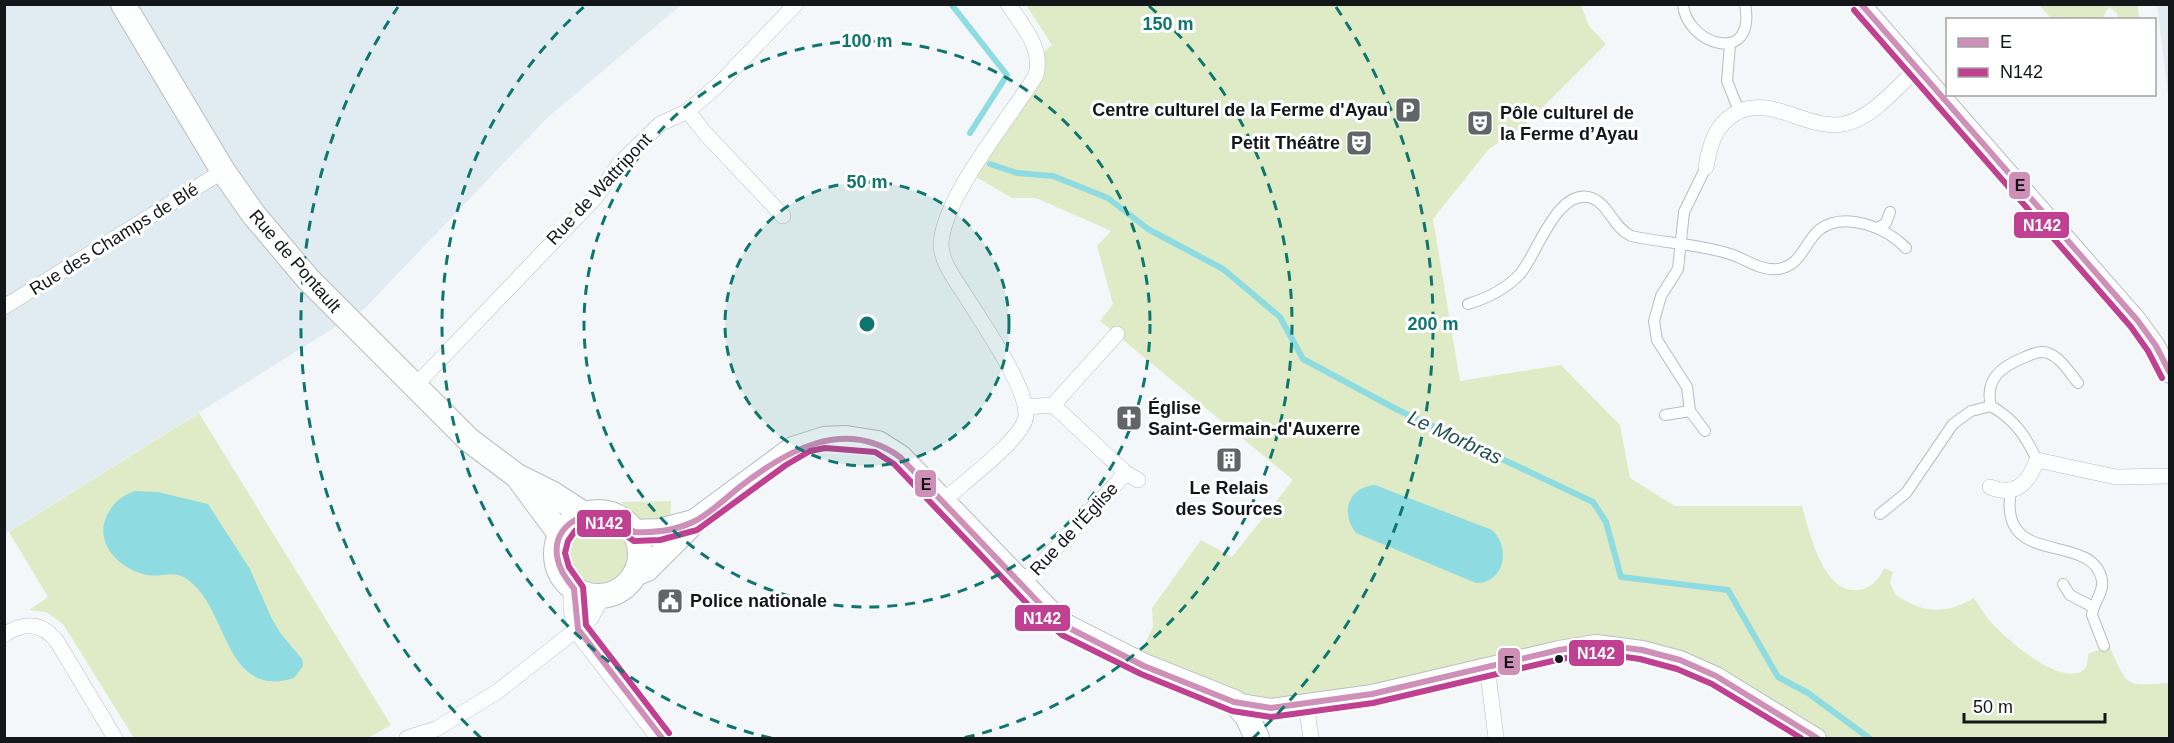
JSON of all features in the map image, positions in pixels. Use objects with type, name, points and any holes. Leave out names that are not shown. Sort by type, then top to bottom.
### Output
[{"type":"main road","name":"Rue de Pontault","points":[[123,4],[223,171],[265,229],[308,279],[413,388],[469,440],[517,476],[553,494],[584,514]]},
{"type":"main road","points":[[635,574],[640,552],[634,532],[623,520],[611,514],[597,512],[584,514],[574,519],[560,534],[556,546],[559,570],[574,589],[583,594],[603,596],[621,589],[635,574],[647,569],[701,516],[793,449],[824,439],[862,440],[890,449],[944,500],[1041,605],[1067,627],[1144,666],[1234,702],[1256,735]]},
{"type":"main road","name":"Rue de Pontault","points":[[517,476],[560,534]]},
{"type":"main road","points":[[634,532],[659,531],[701,516]]},
{"type":"main road","points":[[574,589],[574,609],[578,629],[662,738]]},
{"type":"street","points":[[944,500],[1013,438],[1025,421],[1027,407],[1012,374],[942,252],[941,243],[948,216],[980,159],[1026,92],[1038,66],[1038,56],[1031,38],[1008,4]]},
{"type":"street","points":[[1683,4],[1686,18],[1696,30],[1714,41],[1730,45],[1738,41],[1744,32],[1747,18],[1745,4]]},
{"type":"street","points":[[1861,4],[2138,321],[2156,346],[2169,374]]},
{"type":"street","name":"Rue de Wattripont","points":[[413,388],[596,196],[620,163],[660,124],[688,111],[719,84],[795,5]]},
{"type":"street","points":[[1730,45],[1727,81],[1739,111]]},
{"type":"street","points":[[1705,431],[1690,411],[1687,387],[1657,340],[1653,326],[1658,304],[1678,269],[1684,212],[1706,167],[1710,144],[1719,127],[1739,111],[1762,107],[1828,125],[1847,123],[1869,112],[1917,69]]},
{"type":"street","points":[[688,111],[704,132],[783,216]]},
{"type":"street","name":"Rue des Champs de Blé","points":[[4,307],[223,171]]},
{"type":"street","points":[[1468,304],[1495,294],[1515,279],[1558,213],[1577,198],[1586,197],[1598,201],[1614,223],[1627,234],[1730,254],[1761,267],[1779,269],[1797,260],[1813,237],[1825,226],[1840,223],[1879,227],[1906,248]]},
{"type":"street","points":[[1879,227],[1886,222],[1890,212]]},
{"type":"street","points":[[1027,407],[1053,405],[1117,334]]},
{"type":"street","points":[[2037,460],[2020,427],[1991,405],[1989,393],[1997,372],[2006,365],[2045,352],[2053,356],[2078,383]]},
{"type":"street","name":"Rue de l'Église","points":[[1022,584],[1132,476],[1053,405]]},
{"type":"street","points":[[1880,514],[1906,493],[1953,424],[1971,411],[1991,405]]},
{"type":"street","points":[[1665,415],[1690,411]]},
{"type":"street","points":[[2037,460],[2116,477],[2169,476]]},
{"type":"street","points":[[1990,487],[2011,491],[2027,479],[2037,460]]},
{"type":"street","points":[[2011,491],[2010,515],[2023,536],[2035,543],[2078,555],[2099,572],[2103,587],[2093,607],[2093,620],[2104,646]]},
{"type":"street","points":[[2063,584],[2070,595],[2093,607]]},
{"type":"street","points":[[407,738],[436,729],[497,692],[591,618],[603,596]]},
{"type":"street","points":[[4,635],[27,625],[47,630],[58,643],[115,738]]},
{"type":"street","points":[[1234,702],[1271,708],[1372,694],[1487,666],[1596,644],[1642,650],[1680,660],[1716,676],[1817,738]]},
{"type":"street","points":[[1487,666],[1496,738]]},
{"type":"street","points":[[1306,704],[1311,738]]},
{"type":"street","points":[[1256,735],[1260,720],[1271,708]]},
{"type":"shaded area","points":[[5,5],[681,5],[547,118],[364,309],[5,534]]},
{"type":"shaded area","points":[[2157,5],[2169,5],[2169,102]]},
{"type":"green space","points":[[1026,5],[1581,5],[1589,26],[1606,44],[1527,123],[1489,149],[1433,219],[1460,381],[1561,365],[1620,425],[1630,478],[1675,506],[1802,506],[1819,558],[1835,582],[1845,588],[1857,590],[1866,588],[1877,580],[1884,568],[1893,572],[1890,583],[1896,595],[1916,606],[1935,610],[1944,609],[1974,598],[1990,621],[2009,639],[2051,669],[2078,673],[2087,666],[2088,654],[2109,646],[2124,677],[2129,681],[2143,684],[2169,683],[2169,738],[1817,738],[1716,676],[1596,644],[1271,708],[1144,666],[1142,650],[1153,627],[1152,608],[1201,540],[1232,557],[1293,480],[1100,321],[1113,304],[1097,246],[1111,231],[1036,198],[1012,198],[971,174],[1026,92],[1038,56],[1052,45]]},
{"type":"green space","points":[[2039,5],[2138,5],[2139,18],[2118,18],[2117,13],[2109,7],[2105,18],[2051,18]]},
{"type":"green space","points":[[199,413],[391,725],[368,738],[134,738],[63,624],[46,612],[29,610],[48,597],[9,532]]},
{"type":"green space","points":[[671,501],[670,518],[643,521],[621,502]]},
{"type":"green space","points":[[592,525],[604,525],[619,533],[627,548],[627,560],[619,575],[604,583],[592,583],[577,575],[569,560],[569,548],[577,533]]},
{"type":"water","points":[[1375,485],[1492,530],[1502,545],[1502,563],[1499,571],[1486,581],[1476,583],[1356,533],[1348,517],[1349,502],[1358,491]]},
{"type":"water","points":[[135,491],[158,492],[208,504],[250,569],[281,634],[302,659],[303,666],[294,678],[273,681],[256,677],[243,668],[233,654],[208,603],[190,581],[175,574],[156,576],[140,573],[130,569],[114,556],[104,539],[105,520],[118,501]]},
{"type":"waterway","name":"Le Morbras","points":[[951,4],[1007,75],[970,133]]},
{"type":"waterway","name":"Le Morbras","points":[[990,164],[1017,173],[1053,176],[1108,198],[1148,229],[1223,269],[1280,317],[1303,359],[1396,409],[1593,502],[1606,522],[1621,577],[1728,590],[1778,677],[1808,693],[1869,738]]},
{"type":"transit line","name":"E","points":[[1861,4],[2138,321],[2156,346],[2170,373]]},
{"type":"transit line","name":"N142","points":[[1854,10],[2131,327],[2148,351],[2162,378]]},
{"type":"transit line","name":"E","points":[[634,532],[666,530],[690,523],[707,513],[755,475],[794,452],[836,439],[857,440],[879,445],[900,457],[1041,605],[1067,627],[1144,666],[1234,702],[1271,708],[1372,694],[1559,650],[1596,644],[1642,650],[1680,660],[1716,676],[1817,738]]},
{"type":"transit line","name":"N142","points":[[669,733],[586,625],[583,587],[569,567],[565,553],[568,541],[575,531],[585,524],[598,522],[612,526],[634,541],[660,540],[697,530],[786,465],[810,451],[825,448],[875,452],[894,464],[1034,611],[1062,635],[1141,674],[1232,711],[1271,717],[1373,703],[1561,659],[1596,653],[1640,659],[1677,669],[1712,684],[1801,738]]},
{"type":"transit line","name":"E","points":[[574,589],[561,570],[557,556],[560,535],[566,527],[584,516],[594,514],[618,519],[634,532]]},
{"type":"transit line","name":"E","points":[[574,589],[578,629],[662,738]]},
{"type":"place","name":"Centre culturel de la Ferme d'Ayau","points":[[1408,110]]},
{"type":"place","name":"Pôle culturel de la Ferme d’Ayau","points":[[1480,123]]},
{"type":"place","name":"Petit Théâtre","points":[[1359,143]]},
{"type":"place","name":"Église Saint-Germain-d'Auxerre","points":[[1129,418]]},
{"type":"place","name":"Le Relais des Sources","points":[[1229,460]]},
{"type":"place","name":"Police nationale","points":[[670,601]]}]
